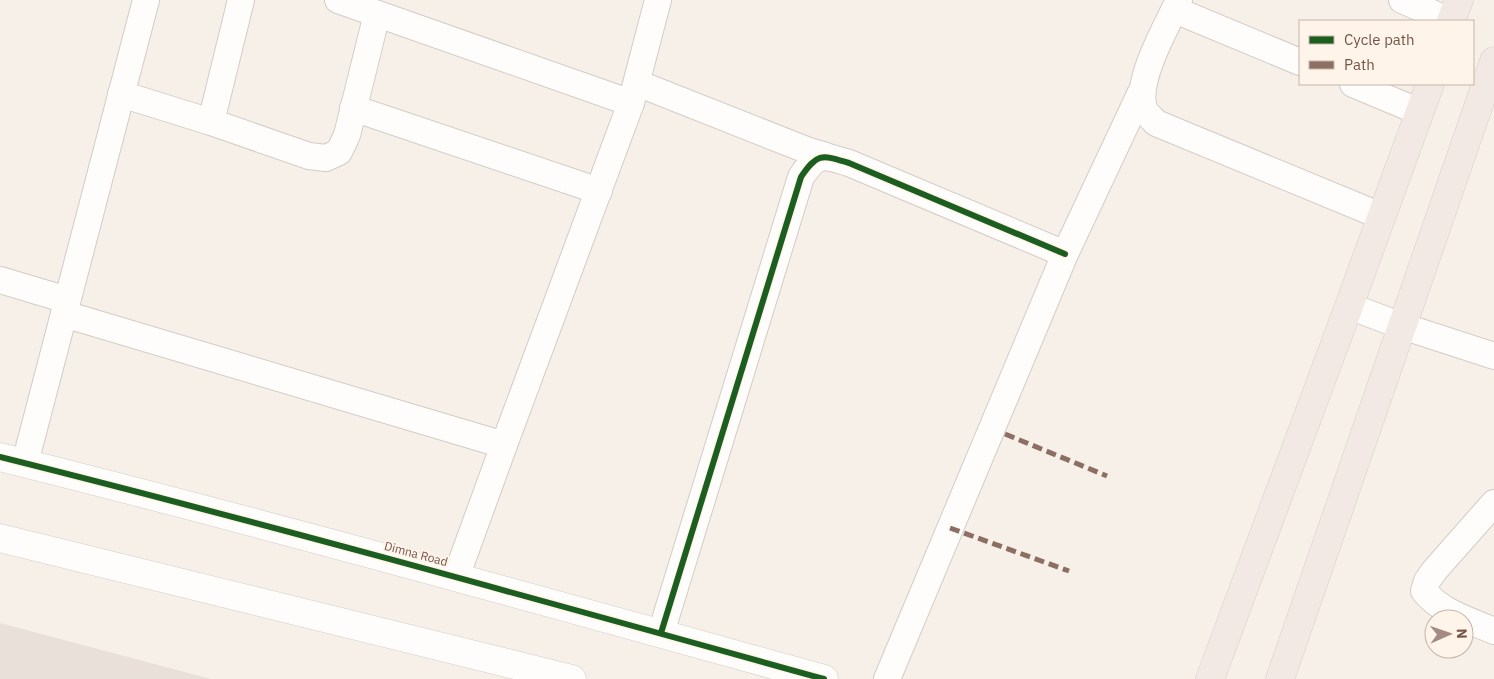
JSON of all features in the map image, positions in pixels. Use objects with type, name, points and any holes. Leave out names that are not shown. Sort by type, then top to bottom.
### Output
[{"type":"highway","points":[[1450,20],[1459,0]]},
{"type":"highway","points":[[1280,679],[1494,61]]},
{"type":"highway","points":[[1210,679],[1430,85]]},
{"type":"street","points":[[13,460],[66,307],[146,0]]},
{"type":"street","points":[[211,122],[241,0]]},
{"type":"street","points":[[338,0],[849,163],[1065,254]]},
{"type":"street","points":[[456,577],[634,93],[658,0]]},
{"type":"street","points":[[1402,0],[1448,20]]},
{"type":"street","points":[[887,679],[1065,254],[1142,90],[1150,62],[1177,5],[1299,62]]},
{"type":"street","points":[[121,94],[211,122],[309,156],[326,158],[339,152],[347,135],[377,14]]},
{"type":"street","points":[[1355,85],[1420,112]]},
{"type":"street","points":[[1142,90],[1144,110],[1156,123],[1381,216]]},
{"type":"street","points":[[353,108],[599,191]]},
{"type":"street","points":[[661,634],[801,177],[812,162],[826,156]]},
{"type":"street","points":[[0,280],[66,307],[504,445]]},
{"type":"street","points":[[1349,306],[1402,326],[1494,356]]},
{"type":"street","name":"Dimna Road","points":[[13,460],[456,577],[824,679]]},
{"type":"street","points":[[1494,503],[1434,571],[1427,581],[1424,591],[1432,601],[1446,610],[1494,631]]},
{"type":"street","points":[[0,538],[572,679]]},
{"type":"shaded area","points":[[0,623],[211,679],[0,679]]},
{"type":"marked path","points":[[1005,434],[1107,476]]},
{"type":"marked path","points":[[950,528],[1069,571]]},
{"type":"cycle path","points":[[661,633],[801,177],[812,163],[817,159],[826,157],[849,163],[1065,254]]},
{"type":"cycle path","points":[[0,457],[310,538],[824,679]]}]
